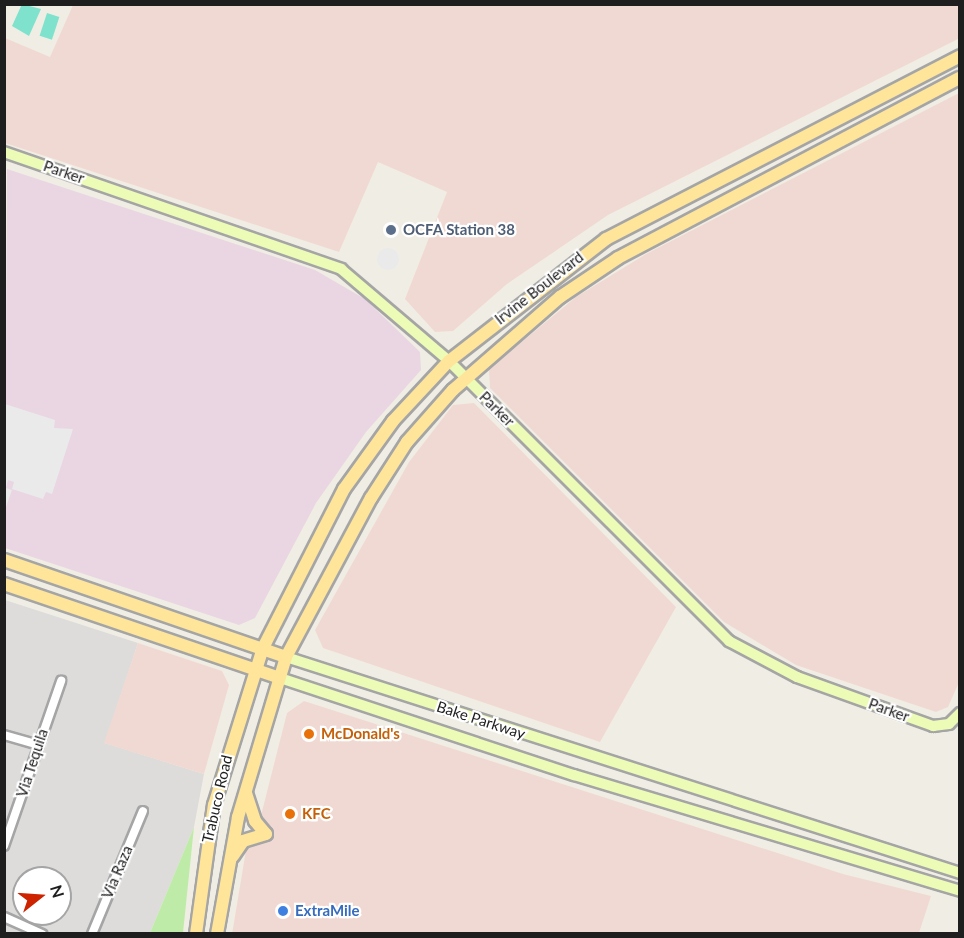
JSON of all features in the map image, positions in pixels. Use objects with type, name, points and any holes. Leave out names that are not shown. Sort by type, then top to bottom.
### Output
[{"type":"main road","name":"Irvine Boulevard","points":[[256,669],[263,648],[344,489],[393,421],[449,361],[551,276],[614,234],[960,56]]},
{"type":"main road","name":"Irvine Boulevard","points":[[277,677],[371,498],[407,442],[465,377],[560,297],[650,239],[960,78]]},
{"type":"main road","name":"Parker","points":[[4,152],[320,258],[376,293],[449,361],[729,641],[797,678],[933,726],[949,724],[960,713]]},
{"type":"main road","name":"Bake Parkway","points":[[4,560],[286,657],[960,873]]},
{"type":"main road","name":"Bake Parkway","points":[[4,584],[574,775],[960,891]]},
{"type":"main road","name":"Trabuco Road","points":[[196,933],[214,805],[256,669]]},
{"type":"main road","name":"Trabuco Road","points":[[217,933],[229,862],[245,791],[277,677]]},
{"type":"main road","points":[[229,862],[243,841],[266,834],[255,821],[245,791]]},
{"type":"street","name":"Via Tequila","points":[[4,846],[60,681]]},
{"type":"street","points":[[4,735],[38,745]]},
{"type":"street","name":"Via Raza","points":[[92,933],[143,811]]},
{"type":"street","points":[[4,917],[42,933]]},
{"type":"shaded area","points":[[22,4],[41,9],[29,36],[12,26]]},
{"type":"shaded area","points":[[959,4],[960,38],[608,215],[507,284],[453,331],[435,332],[405,299],[447,192],[378,162],[339,252],[5,143],[5,38],[50,57],[73,5]]},
{"type":"shaded area","points":[[47,13],[59,17],[52,40],[40,36]]},
{"type":"shaded area","points":[[959,93],[960,680],[948,707],[936,712],[796,665],[724,622],[490,388],[489,369],[576,297],[646,254]]},
{"type":"shaded area","points":[[7,169],[315,270],[365,299],[420,352],[421,370],[366,432],[316,503],[255,618],[239,625],[5,548]]},
{"type":"shaded area","points":[[388,248],[396,251],[399,259],[396,267],[388,270],[380,267],[377,259],[380,251]]},
{"type":"shaded area","points":[[474,403],[676,607],[600,742],[323,648],[315,630],[409,462],[453,405]]},
{"type":"shaded area","points":[[5,404],[55,420],[54,428],[73,429],[52,494],[46,492],[43,499],[12,489],[14,482],[8,480],[6,488],[12,490],[6,507],[4,507]]},
{"type":"shaded area","points":[[5,600],[138,643],[105,743],[204,774],[194,827],[150,933],[5,934]]},
{"type":"shaded area","points":[[138,643],[222,671],[229,685],[204,774],[104,743]]},
{"type":"shaded area","points":[[304,701],[843,874],[931,896],[919,933],[232,934],[246,850],[254,843],[287,713]]},
{"type":"green space","points":[[194,827],[183,933],[150,933]]},
{"type":"place","name":"OCFA Station 38","points":[[391,230]]},
{"type":"place","name":"McDonald's","points":[[309,734]]},
{"type":"place","name":"KFC","points":[[290,814]]},
{"type":"place","name":"ExtraMile","points":[[283,911]]}]
